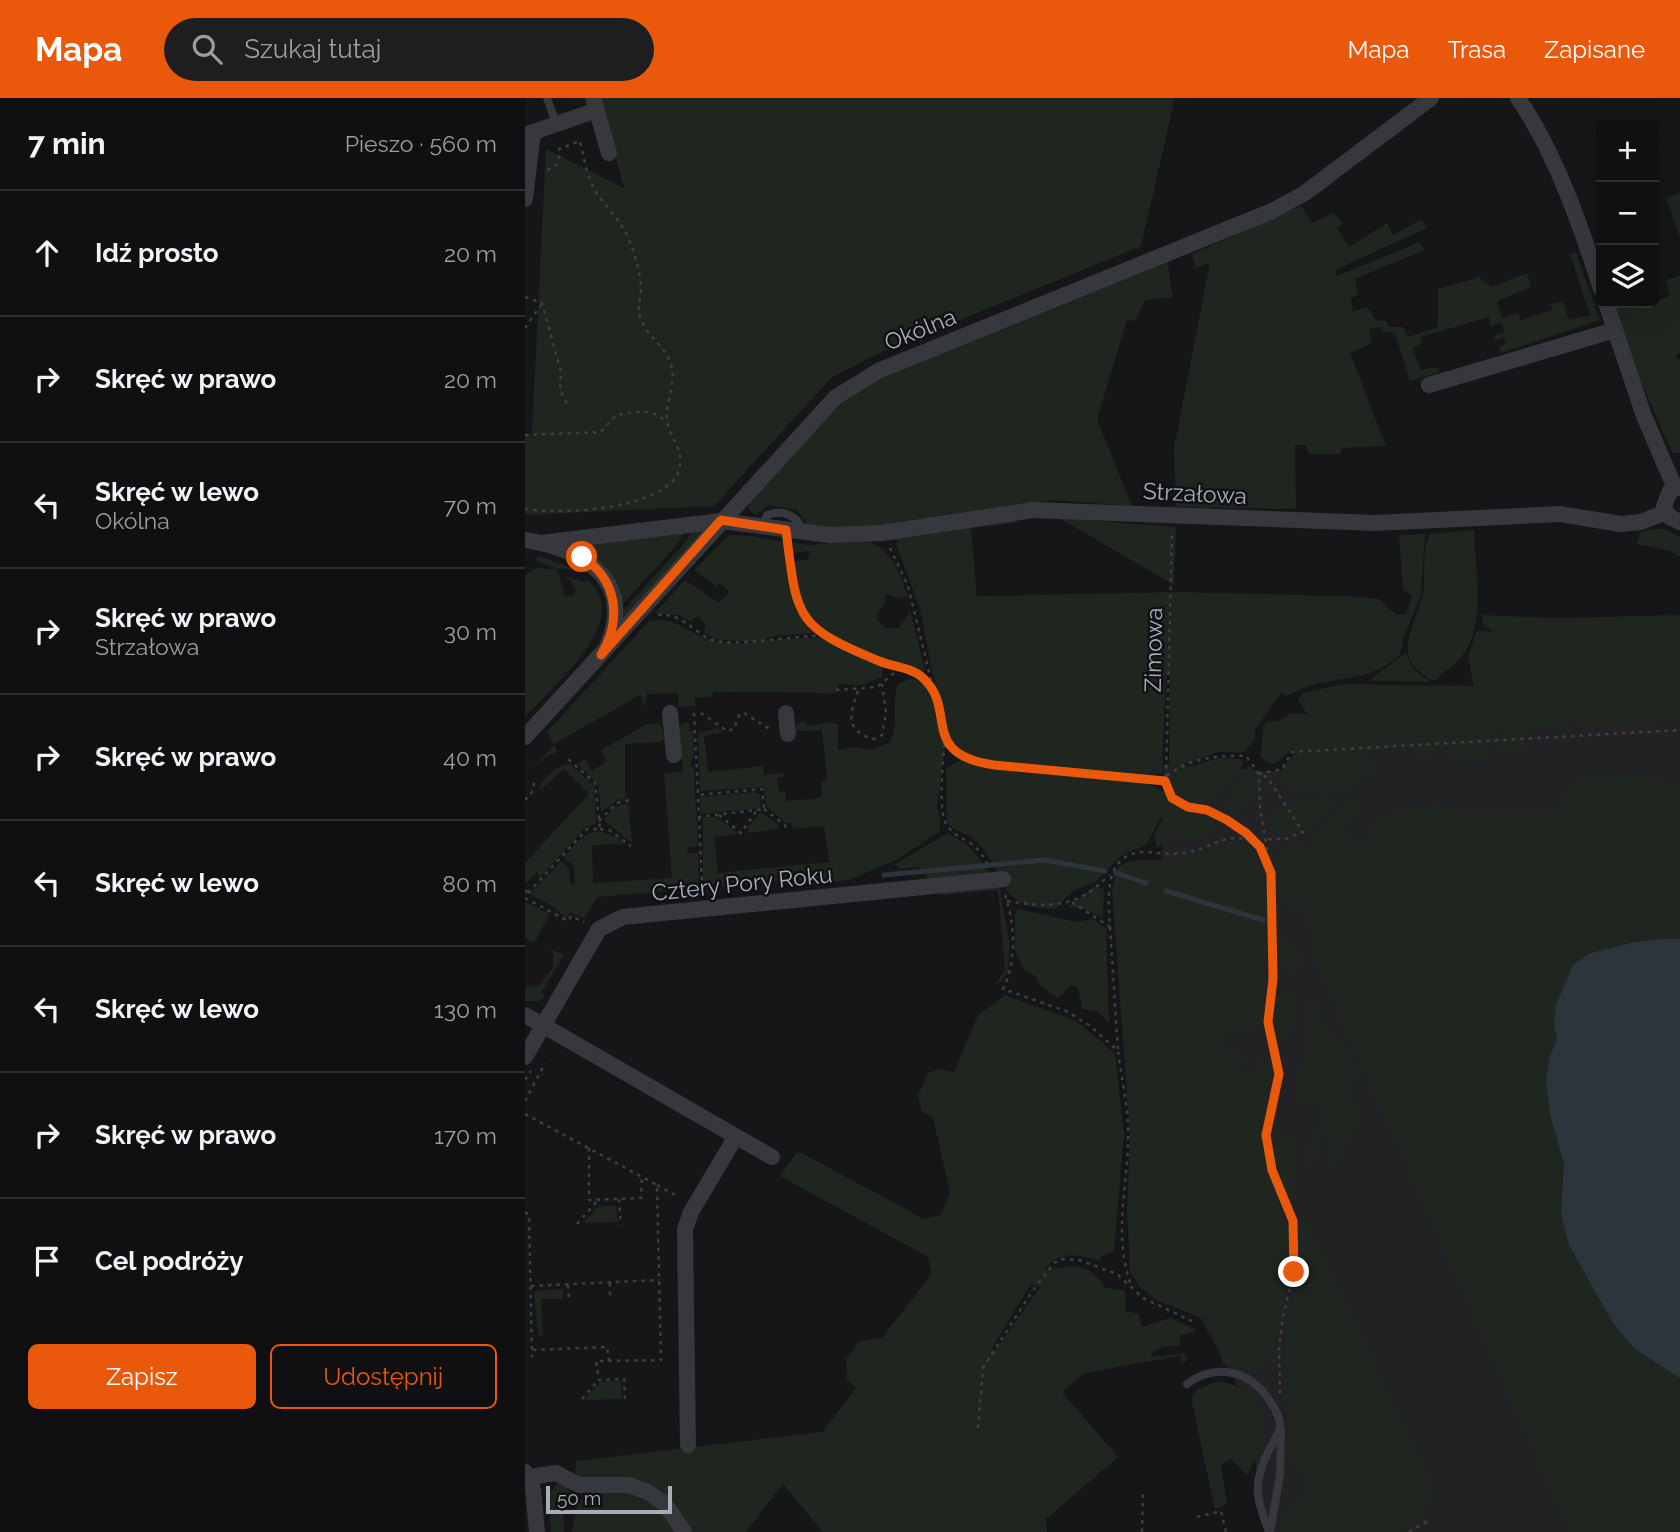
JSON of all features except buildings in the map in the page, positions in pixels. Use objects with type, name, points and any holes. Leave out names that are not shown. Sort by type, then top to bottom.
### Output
[{"type":"street","name":"Okólna","points":[[525,737],[836,397],[858,382],[1272,211],[1305,193],[1431,98]]},
{"type":"street","points":[[1518,98],[1532,120],[1559,176],[1596,276]]},
{"type":"street","points":[[525,199],[529,169],[529,133],[595,104],[609,153]]},
{"type":"street","points":[[1608,308],[1644,416],[1678,488],[1665,500],[1666,512],[1680,522]]},
{"type":"street","points":[[1429,384],[1615,330]]},
{"type":"street","name":"Strzałowa","points":[[530,542],[721,520],[804,532],[882,533],[1033,510],[1375,523],[1560,514],[1621,524],[1641,522],[1666,512]]},
{"type":"street","points":[[530,542],[589,562],[610,586],[614,603],[614,625],[601,655]]},
{"type":"street","points":[[670,713],[674,755]]},
{"type":"street","points":[[786,713],[788,732]]},
{"type":"street","name":"Cztery Pory Roku","points":[[599,929],[623,917],[1002,879]]},
{"type":"street","points":[[525,1058],[599,929]]},
{"type":"street","points":[[525,1015],[772,1157]]},
{"type":"street","points":[[688,1444],[685,1229],[691,1212],[735,1138]]},
{"type":"street","points":[[537,1532],[533,1489],[527,1475],[556,1473],[579,1485],[629,1485],[665,1504],[684,1532]]},
{"type":"lane","points":[[547,98],[556,123]]},
{"type":"lane","points":[[762,527],[767,515],[778,512],[794,517],[804,532]]},
{"type":"lane","points":[[1187,1384],[1207,1372],[1217,1370],[1250,1379],[1270,1401],[1280,1428],[1280,1475],[1270,1532]]},
{"type":"lane","points":[[1270,1532],[1257,1496],[1256,1480],[1280,1428]]},
{"type":"path","points":[[525,509],[559,511],[620,506],[644,499],[673,481],[680,468],[680,452],[669,425],[668,399],[673,383],[670,363],[647,335],[639,312],[641,287],[636,259],[627,235],[596,191],[580,141],[559,149],[560,158],[548,170],[529,169]]},
{"type":"path","points":[[525,298],[542,303]]},
{"type":"path","points":[[525,328],[542,303]]},
{"type":"path","points":[[542,303],[561,372],[560,390],[569,407]]},
{"type":"path","points":[[525,435],[601,432],[616,415],[643,411],[657,415],[669,425]]},
{"type":"path","name":"Zimowa","points":[[1172,524],[1166,777],[1180,765],[1221,755],[1246,756],[1259,774]]},
{"type":"path","points":[[786,530],[798,605],[808,622],[822,635],[923,678],[934,691]]},
{"type":"path","points":[[882,533],[908,586],[945,735],[942,797],[945,824],[951,831],[972,841],[984,858]]},
{"type":"path","points":[[653,616],[663,614],[681,620],[713,640],[739,642],[822,635]]},
{"type":"path","points":[[836,690],[858,691],[881,684],[889,674],[900,668]]},
{"type":"path","points":[[858,691],[851,709],[854,729],[860,736],[875,739],[882,735],[887,713],[881,684]]},
{"type":"path","points":[[694,713],[702,886]]},
{"type":"path","points":[[701,713],[731,732],[742,713],[770,734],[788,732]]},
{"type":"path","points":[[1259,774],[1282,769],[1292,752],[1680,730]]},
{"type":"path","points":[[945,735],[957,752],[973,762],[1165,781],[1172,798],[1188,807],[1207,810],[1227,820],[1253,840],[1260,847],[1271,873]]},
{"type":"path","points":[[567,758],[595,783],[600,829]]},
{"type":"path","points":[[1259,774],[1267,777],[1303,832],[1285,839],[1264,839]]},
{"type":"path","points":[[1259,774],[1264,839],[1271,873],[1273,979],[1268,1022],[1279,1074],[1266,1135],[1268,1158],[1289,1206],[1295,1235],[1294,1272],[1283,1316],[1279,1349],[1280,1428]]},
{"type":"path","points":[[525,800],[533,791],[534,782]]},
{"type":"path","points":[[698,795],[762,789],[764,810]]},
{"type":"path","points":[[599,822],[617,803],[630,800]]},
{"type":"path","points":[[719,814],[741,834],[757,810]]},
{"type":"path","points":[[699,817],[764,810],[785,825],[786,831]]},
{"type":"path","points":[[599,929],[571,916],[568,921],[526,894],[587,829],[609,830],[631,846]]},
{"type":"path","points":[[1007,901],[1034,906],[1072,902],[1092,893],[1120,861],[1131,854],[1188,853],[1233,836],[1253,840]]},
{"type":"path","points":[[1111,873],[1107,887],[1109,927],[1118,1051],[1128,1127],[1121,1201],[1123,1254],[1132,1288]]},
{"type":"path","points":[[1002,879],[1014,948],[1011,973],[1003,989],[1066,1011],[1089,1025],[1118,1051]]},
{"type":"path","points":[[1072,902],[1109,927]]},
{"type":"path","points":[[546,909],[549,905]]},
{"type":"path","points":[[525,1101],[545,1063]]},
{"type":"path","points":[[525,1114],[675,1195]]},
{"type":"path","points":[[589,1148],[589,1200],[642,1198],[642,1176]]},
{"type":"path","points":[[599,1380],[596,1361],[661,1360],[657,1185]]},
{"type":"path","points":[[577,1224],[598,1199]]},
{"type":"path","points":[[619,1199],[621,1225]]},
{"type":"path","points":[[525,1212],[529,1215],[532,1357]]},
{"type":"path","points":[[978,1428],[983,1368],[1054,1263],[1069,1258],[1117,1274],[1143,1298],[1196,1323]]},
{"type":"path","points":[[531,1286],[659,1280]]},
{"type":"path","points":[[610,1283],[610,1300]]},
{"type":"path","points":[[568,1284],[569,1301]]},
{"type":"path","points":[[532,1350],[607,1347],[608,1361]]},
{"type":"path","points":[[582,1399],[599,1380],[624,1380],[625,1402]]},
{"type":"path","points":[[1142,1532],[1143,1490]]},
{"type":"path","points":[[1197,1517],[1221,1511],[1226,1532]]},
{"type":"path","points":[[1409,1532],[1431,1519]]},
{"type":"shaded area","points":[[600,98],[1175,98],[1141,246],[877,354],[832,377],[714,506],[525,515],[525,436],[532,433],[546,149],[624,188]]},
{"type":"shaded area","points":[[1680,193],[1680,238],[1666,198]]},
{"type":"shaded area","points":[[1301,206],[1312,223],[1334,213],[1343,223],[1337,228],[1349,247],[1387,223],[1393,235],[1422,219],[1427,228],[1335,270],[1337,276],[1420,242],[1424,250],[1355,279],[1358,294],[1351,299],[1353,312],[1366,306],[1377,321],[1385,320],[1389,327],[1403,327],[1408,337],[1438,327],[1438,289],[1479,277],[1491,287],[1527,273],[1531,287],[1497,301],[1502,318],[1519,313],[1520,320],[1553,310],[1551,304],[1563,301],[1569,320],[1590,315],[1570,254],[1576,252],[1600,320],[1501,353],[1499,347],[1506,343],[1504,337],[1494,341],[1495,336],[1504,332],[1501,323],[1490,326],[1489,317],[1421,337],[1421,344],[1413,348],[1420,370],[1438,367],[1439,372],[1410,381],[1395,333],[1384,332],[1381,327],[1369,329],[1372,343],[1350,353],[1386,446],[1341,448],[1341,454],[1309,454],[1305,445],[1295,445],[1296,509],[1176,507],[1174,448],[1210,263],[1196,268],[1192,254]]},
{"type":"shaded area","points":[[1167,258],[1173,297],[1145,300],[1135,321],[1127,320],[1097,419],[1132,506],[1054,500],[931,521],[858,530],[807,525],[797,510],[768,505],[756,515],[749,510],[749,502],[849,396],[883,377]]},
{"type":"shaded area","points":[[1680,276],[1680,351],[1676,358],[1680,361],[1680,453],[1672,453],[1627,349],[1616,308],[1659,308],[1659,301],[1670,296],[1665,280]]},
{"type":"shaded area","points":[[1059,518],[1176,527],[1174,585]]},
{"type":"shaded area","points":[[1015,519],[1015,523],[971,528],[977,596],[1178,592],[1342,596],[1379,599],[1397,615],[1406,614],[1412,596],[1403,590],[1399,535],[1425,534],[1421,595],[1404,637],[1400,655],[1372,672],[1316,684],[1287,696],[1281,693],[1255,730],[1255,739],[1244,752],[1218,752],[1171,769],[1170,675],[1166,675],[1162,773],[1146,776],[987,760],[963,754],[955,746],[942,721],[920,610],[896,543],[898,538]]},
{"type":"shaded area","points":[[1651,529],[1664,529],[1680,537],[1680,557],[1671,551],[1637,544],[1640,533]]},
{"type":"shaded area","points":[[703,530],[622,621],[621,613],[683,545],[691,532]]},
{"type":"shaded area","points":[[1474,530],[1478,591],[1473,636],[1457,661],[1436,680],[1430,679],[1413,665],[1408,646],[1423,593],[1427,541],[1430,534]]},
{"type":"shaded area","points":[[684,532],[679,542],[622,605],[616,584],[605,568],[571,544]]},
{"type":"shaded area","points":[[729,535],[785,542],[795,609],[814,633],[774,636],[759,641],[816,637],[844,647],[861,658],[883,664],[882,677],[863,685],[840,684],[835,693],[713,692],[712,697],[695,698],[695,706],[679,707],[678,693],[647,694],[645,707],[640,695],[554,744],[557,752],[544,758],[525,776],[554,745],[547,732],[649,621],[674,623],[716,641],[755,642],[714,639],[704,632],[706,624],[698,616],[690,621],[681,616],[655,613],[685,580],[719,603],[730,592],[720,583],[716,586],[694,570]]},
{"type":"shaded area","points":[[863,539],[887,554],[901,577],[908,596],[898,599],[885,594],[885,603],[877,614],[878,621],[886,628],[899,628],[910,611],[925,670],[920,674],[844,645],[818,626],[801,601],[792,563],[808,559],[810,551],[794,553],[792,543],[813,545]]},
{"type":"shaded area","points":[[538,556],[573,570],[544,564],[535,559]]},
{"type":"shaded area","points":[[536,568],[557,569],[565,597],[574,595],[576,590],[567,577],[586,581],[596,588],[602,608],[597,629],[585,652],[525,717],[525,575]]},
{"type":"shaded area","points":[[1482,615],[1558,618],[1680,615],[1680,722],[1592,726],[1571,721],[1561,730],[1538,727],[1526,733],[1524,750],[1503,754],[1494,748],[1497,737],[1514,733],[1490,732],[1478,737],[1488,755],[1477,762],[1450,762],[1446,751],[1453,736],[1445,737],[1425,763],[1415,755],[1411,743],[1396,748],[1361,752],[1360,755],[1367,753],[1377,770],[1347,789],[1320,795],[1303,793],[1282,785],[1280,772],[1299,748],[1294,748],[1274,764],[1261,757],[1263,726],[1266,722],[1285,720],[1289,713],[1307,714],[1298,700],[1303,693],[1343,684],[1474,686],[1468,657],[1477,630],[1501,633],[1492,631],[1482,622]]},
{"type":"shaded area","points":[[1405,653],[1414,670],[1430,682],[1369,681]]},
{"type":"shaded area","points":[[910,679],[919,680],[930,689],[945,745],[937,807],[941,822],[939,832],[896,860],[849,880],[802,885],[798,878],[707,888],[703,881],[703,818],[717,817],[736,834],[714,837],[718,873],[829,862],[824,826],[793,829],[791,823],[786,823],[766,806],[764,787],[700,791],[698,733],[717,728],[724,732],[704,736],[708,772],[763,766],[764,775],[783,773],[784,777],[777,778],[779,791],[785,792],[786,801],[822,798],[821,782],[827,780],[822,730],[796,731],[796,724],[806,721],[807,726],[829,722],[838,724],[838,750],[852,747],[869,750],[888,744],[894,730],[898,684]]},
{"type":"shaded area","points":[[1680,697],[1680,1532],[1265,1532],[1247,1403],[1183,1286],[1161,832],[1164,764],[1302,773],[1281,718]]},
{"type":"shaded area","points":[[689,722],[689,731],[693,731],[694,754],[691,763],[694,770],[698,846],[687,848],[688,853],[698,853],[699,888],[597,897],[584,918],[570,912],[566,918],[554,907],[530,894],[561,861],[569,869],[571,885],[575,885],[574,867],[564,857],[592,832],[606,833],[626,844],[592,845],[593,883],[672,878],[664,773],[683,772],[679,729],[682,723]]},
{"type":"shaded area","points":[[657,723],[662,727],[664,739],[660,742],[625,744],[625,799],[617,800],[601,812],[598,784],[578,764],[585,759],[592,771],[607,761],[601,750],[647,724]]},
{"type":"shaded area","points":[[1219,758],[1241,759],[1243,763],[1228,785],[1210,800],[1190,801],[1179,795],[1169,783],[1179,770]]},
{"type":"shaded area","points":[[961,760],[989,769],[1147,783],[1166,793],[1168,805],[1146,845],[1121,856],[1095,882],[1074,890],[1055,909],[1035,907],[1011,895],[985,852],[971,837],[947,822],[946,768]]},
{"type":"shaded area","points":[[570,764],[594,786],[596,824],[586,827],[539,878],[538,871],[525,884],[525,863],[589,794],[564,769],[539,791],[550,773]]},
{"type":"shaded area","points":[[1249,765],[1256,779],[1254,801],[1238,812],[1224,810]]},
{"type":"shaded area","points":[[1590,773],[1654,775],[1672,786],[1680,787],[1680,939],[1634,942],[1591,953],[1554,1023],[1557,1040],[1549,1058],[1558,1139],[1564,1164],[1560,1189],[1569,1245],[1613,1323],[1635,1349],[1680,1378],[1680,1532],[1569,1532],[1317,966],[1306,904],[1305,872],[1312,843],[1325,823],[1353,793],[1363,806],[1343,831],[1360,846],[1374,821],[1392,813],[1441,804],[1462,813],[1525,809],[1556,814],[1565,790]]},
{"type":"shaded area","points":[[754,792],[760,794],[761,808],[701,814],[700,797]]},
{"type":"shaded area","points":[[1323,798],[1334,803],[1317,822],[1278,836],[1270,830],[1268,813],[1272,810]]},
{"type":"shaded area","points":[[628,803],[632,843],[604,820],[614,807]]},
{"type":"shaded area","points":[[1172,804],[1226,822],[1207,835],[1199,836],[1194,842],[1186,842],[1176,834],[1157,848],[1154,835]]},
{"type":"shaded area","points":[[761,812],[778,824],[779,829],[748,833],[748,827]]},
{"type":"shaded area","points":[[948,833],[969,846],[999,884],[1010,946],[1008,971],[1001,982],[995,984],[1005,971],[998,890],[941,895],[919,867],[900,869],[895,864]]},
{"type":"shaded area","points":[[1296,840],[1301,844],[1305,860],[1298,916],[1279,893],[1274,876],[1274,866],[1281,847]]},
{"type":"shaded area","points":[[1230,844],[1250,846],[1256,850],[1263,863],[1267,882],[1268,932],[1262,1022],[1242,1033],[1220,1032],[1227,1053],[1231,1049],[1246,1055],[1240,1070],[1253,1074],[1258,1071],[1259,1057],[1268,1062],[1270,1098],[1262,1150],[1287,1227],[1291,1271],[1271,1361],[1249,1371],[1223,1364],[1210,1321],[1158,1301],[1141,1288],[1130,1272],[1127,1209],[1130,1136],[1112,891],[1118,867],[1129,861],[1181,858]]},
{"type":"shaded area","points":[[1094,887],[1104,889],[1103,919],[1088,910],[1068,907]]},
{"type":"shaded area","points":[[525,902],[550,914],[534,943],[525,938]]},
{"type":"shaded area","points":[[1018,909],[1076,922],[1093,919],[1106,929],[1109,1023],[1097,1011],[1082,1009],[1078,988],[1072,985],[1058,998],[1041,986],[1034,975],[1025,971],[1015,952],[1015,914]]},
{"type":"shaded area","points":[[1283,938],[1299,951],[1301,963],[1294,974],[1280,968],[1278,942]]},
{"type":"shaded area","points":[[1680,939],[1680,1378],[1635,1349],[1613,1323],[1569,1245],[1561,1213],[1564,1164],[1550,1114],[1546,1082],[1549,1058],[1557,1040],[1554,1023],[1556,1005],[1573,965],[1591,953],[1634,942]]},
{"type":"shaded area","points":[[542,946],[564,955],[542,991],[544,998],[539,1001],[525,1001],[525,987],[540,985],[553,967],[553,952]]},
{"type":"shaded area","points":[[1282,991],[1292,993],[1296,1014],[1289,1032],[1279,1043],[1273,1022],[1273,1001]]},
{"type":"shaded area","points":[[1005,995],[1076,1021],[1115,1053],[1124,1134],[1114,1252],[1101,1256],[1100,1261],[1063,1256],[1044,1270],[1079,1267],[1092,1273],[1106,1288],[1125,1290],[1126,1311],[1138,1314],[1142,1327],[1170,1318],[1195,1329],[1195,1332],[1179,1336],[1181,1345],[1163,1347],[1151,1353],[1152,1357],[1185,1353],[1187,1360],[1182,1364],[1180,1356],[1085,1373],[1062,1392],[1118,1457],[1046,1519],[1047,1532],[823,1532],[783,1484],[746,1532],[572,1532],[577,1506],[585,1493],[607,1488],[580,1479],[575,1470],[576,1461],[822,1432],[856,1388],[847,1380],[846,1359],[860,1341],[883,1337],[932,1273],[928,1257],[780,1176],[798,1151],[924,1219],[941,1215],[950,1192],[933,1118],[922,1112],[918,1096],[928,1073],[940,1069],[954,1072],[978,1015]],"holes":[[[1031,1284],[1040,1287],[995,1351],[992,1348]]]},
{"type":"shaded area","points":[[1314,996],[1321,1022],[1337,1033],[1359,1073],[1352,1083],[1358,1126],[1336,1166],[1326,1169],[1334,1155],[1330,1135],[1322,1137],[1308,1180],[1306,1154],[1323,1110],[1316,1100],[1293,1108],[1301,1062],[1309,1055],[1305,1027],[1308,997]]},
{"type":"shaded area","points":[[1271,1134],[1289,1134],[1296,1150],[1299,1168],[1291,1201],[1273,1169]]},
{"type":"shaded area","points":[[599,1206],[616,1206],[618,1222],[583,1223]]},
{"type":"shaded area","points":[[1299,1217],[1306,1218],[1432,1486],[1430,1501],[1423,1514],[1400,1532],[1278,1532],[1284,1513],[1298,1502],[1303,1490],[1303,1476],[1289,1458],[1291,1432],[1285,1366],[1285,1333],[1299,1248]]},
{"type":"shaded area","points":[[563,1289],[563,1299],[541,1299],[543,1336],[538,1335],[534,1291]]},
{"type":"shaded area","points":[[621,1381],[622,1399],[585,1400],[600,1382]]},
{"type":"shaded area","points":[[1215,1382],[1234,1385],[1251,1395],[1259,1404],[1265,1423],[1261,1444],[1247,1475],[1231,1459],[1221,1465],[1227,1504],[1215,1509],[1191,1398],[1197,1390]]},
{"type":"shaded area","points":[[558,1481],[566,1484],[573,1496],[563,1509],[564,1532],[551,1532],[550,1494]]},
{"type":"waterway","points":[[884,875],[1044,860],[1105,871]]},
{"type":"waterway","points":[[1116,873],[1146,883]]},
{"type":"waterway","points":[[1166,891],[1263,920]]},
{"type":"route","points":[[582,557],[606,579],[613,597],[612,634],[601,655],[721,520],[786,530],[794,590],[798,605],[808,622],[822,635],[887,665],[910,670],[923,678],[934,691],[939,707],[940,725],[957,752],[973,762],[994,765],[1165,781],[1172,798],[1188,807],[1207,810],[1227,820],[1260,847],[1271,873],[1273,979],[1268,1022],[1279,1074],[1266,1135],[1268,1158],[1293,1221],[1294,1272]]}]
